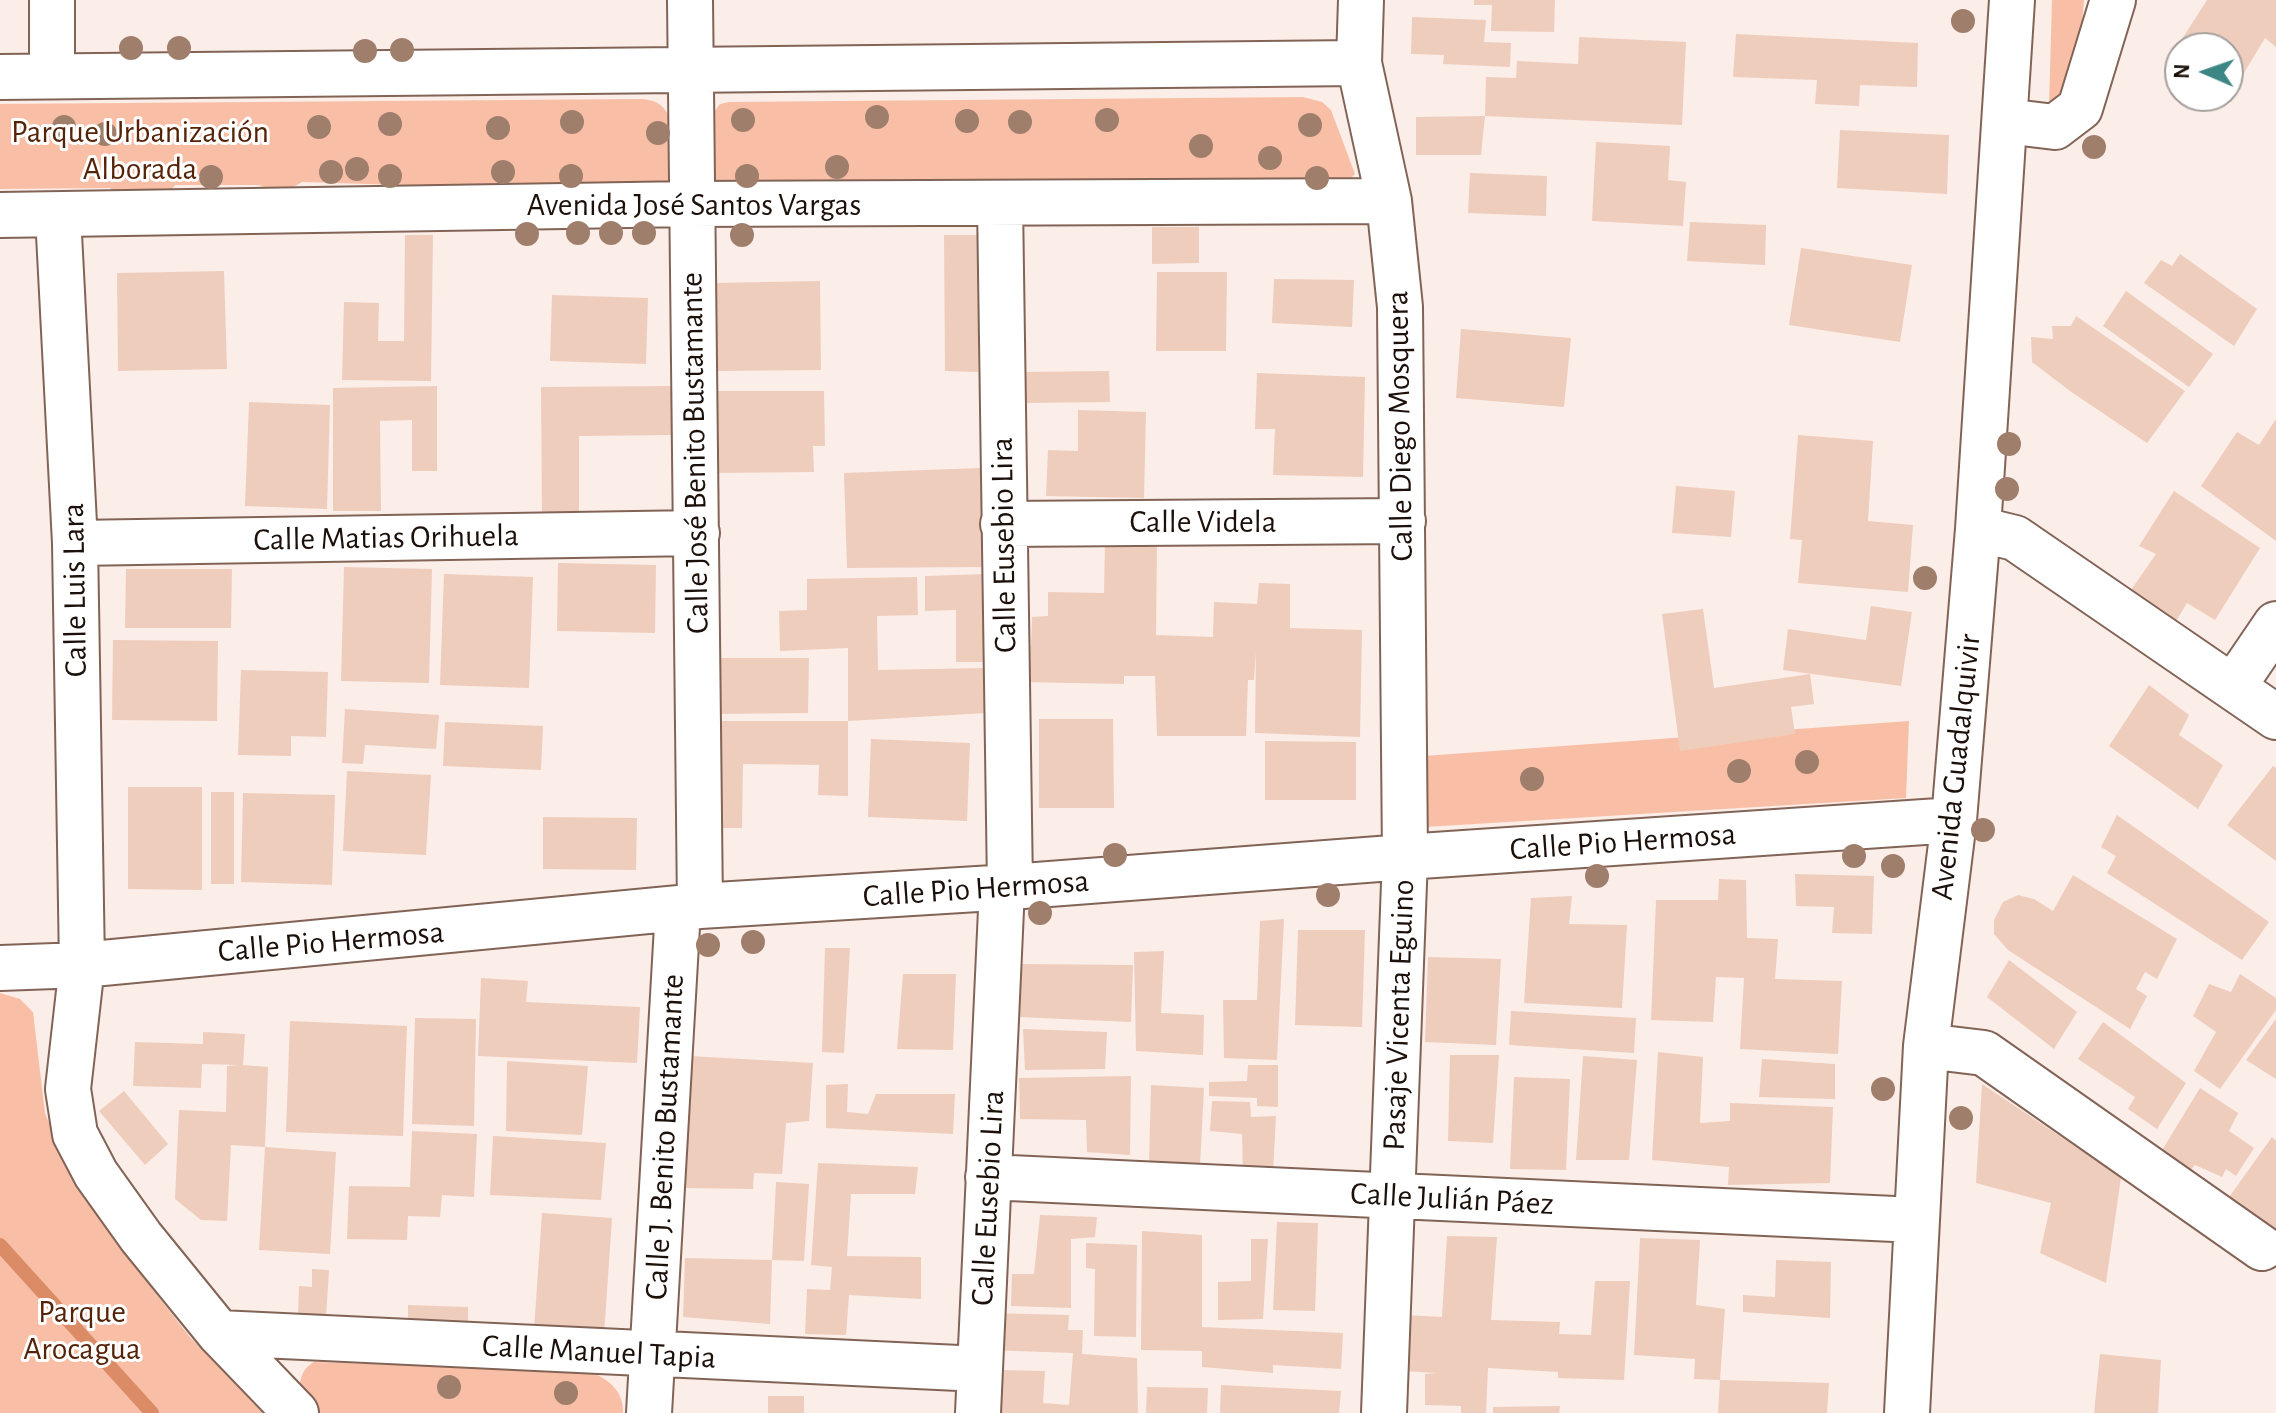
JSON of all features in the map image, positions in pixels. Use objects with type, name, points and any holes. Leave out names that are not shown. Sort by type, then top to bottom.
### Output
[{"type":"street","points":[[52,0],[52,76]]},
{"type":"street","name":"Calle José Benito Bustamante","points":[[689,908],[697,533],[690,0]]},
{"type":"street","name":"Calle Diego Mosquera","points":[[1361,0],[1359,63],[1389,201],[1400,307],[1405,857]]},
{"type":"street","name":"Avenida Guadalquivir","points":[[1907,1413],[1926,1046],[1954,820],[1978,529],[2012,0]]},
{"type":"street","points":[[2005,121],[2055,127],[2080,108],[2113,0]]},
{"type":"street","points":[[0,77],[1359,63]]},
{"type":"street","name":"Avenida José Santos Vargas","points":[[0,215],[691,204],[1389,201]]},
{"type":"street","name":"Calle Eusebio Lira","points":[[978,1413],[988,1177],[1006,888],[1000,203]]},
{"type":"street","name":"Calle Luis Lara","points":[[58,215],[75,543],[82,965],[68,1089],[75,1134],[105,1186],[141,1237],[219,1333],[296,1413]]},
{"type":"street","name":"Calle Videla","points":[[1003,524],[1403,521]]},
{"type":"street","points":[[1978,529],[2015,538],[2276,717]]},
{"type":"street","name":"Calle Matias Orihuela","points":[[75,543],[697,533]]},
{"type":"street","points":[[2233,687],[2276,624]]},
{"type":"street","name":"Calle Pio Hermosa","points":[[0,968],[82,965],[689,908],[1954,820]]},
{"type":"street","name":"Pasaje Vicenta Eguino","points":[[1384,1413],[1405,857]]},
{"type":"street","name":"Calle J. Benito Bustamante","points":[[649,1413],[689,908]]},
{"type":"street","points":[[1926,1046],[1984,1053],[2262,1248]]},
{"type":"street","name":"Calle Julián Páez","points":[[988,1177],[1916,1220]]},
{"type":"street","name":"Calle Manuel Tapia","points":[[219,1333],[980,1369]]},
{"type":"green space","points":[[2052,0],[2084,0],[2080,45],[2074,69],[2049,107]]},
{"type":"green space","points":[[1303,97],[1322,102],[1331,110],[1355,174],[1341,188],[714,183],[711,116],[720,104],[729,102]]},
{"type":"green space","name":"Parque Urbanización Alborada","points":[[641,99],[658,104],[670,118],[670,193],[302,182],[281,190],[259,185],[175,185],[168,194],[120,197],[110,188],[0,189],[0,104]]},
{"type":"green space","points":[[1909,721],[1906,798],[1425,827],[1424,756]]},
{"type":"green space","name":"Parque Arocagua","points":[[0,993],[20,999],[33,1012],[45,1113],[71,1177],[117,1244],[189,1336],[263,1413],[0,1413]]},
{"type":"green space","points":[[314,1362],[588,1371],[613,1386],[621,1398],[623,1413],[315,1413],[299,1390],[303,1374]]},
{"type":"building","points":[[1474,0],[1555,0],[1554,32],[1491,31],[1492,5],[1474,5]]},
{"type":"building","points":[[2207,0],[2276,0],[2276,47],[2265,38],[2244,73],[2244,32],[2187,32]]},
{"type":"building","points":[[1412,17],[1486,20],[1484,42],[1511,43],[1510,67],[1443,64],[1444,55],[1411,54]]},
{"type":"building","points":[[1736,34],[1918,43],[1917,87],[1860,85],[1859,106],[1815,104],[1817,80],[1733,77]]},
{"type":"building","points":[[1579,37],[1686,42],[1682,125],[1485,116],[1486,77],[1516,78],[1517,61],[1578,64]]},
{"type":"building","points":[[1485,116],[1481,155],[1416,155],[1416,117]]},
{"type":"building","points":[[1840,130],[1949,135],[1947,194],[1837,188]]},
{"type":"building","points":[[1596,142],[1670,146],[1668,180],[1686,182],[1683,226],[1592,221]]},
{"type":"building","points":[[1470,173],[1547,176],[1546,216],[1468,213]]},
{"type":"building","points":[[1690,222],[1766,225],[1765,265],[1687,261]]},
{"type":"building","points":[[1152,227],[1199,227],[1199,263],[1152,264]]},
{"type":"building","points":[[405,235],[433,235],[431,381],[342,380],[344,302],[379,303],[378,341],[404,341]]},
{"type":"building","points":[[944,235],[979,235],[978,372],[945,371]]},
{"type":"building","points":[[1801,248],[1912,265],[1900,342],[1789,325]]},
{"type":"building","points":[[2180,254],[2257,309],[2234,346],[2144,283],[2161,260],[2172,266]]},
{"type":"building","points":[[224,271],[227,369],[118,371],[117,273]]},
{"type":"building","points":[[1157,272],[1227,272],[1226,351],[1156,351]]},
{"type":"building","points":[[1274,279],[1354,280],[1352,327],[1272,323]]},
{"type":"building","points":[[820,281],[821,370],[715,371],[714,283]]},
{"type":"building","points":[[2126,291],[2213,354],[2189,387],[2103,326]]},
{"type":"building","points":[[552,295],[648,298],[646,364],[550,361]]},
{"type":"building","points":[[2076,316],[2185,391],[2147,443],[2032,362],[2031,337],[2053,339],[2052,326],[2071,326]]},
{"type":"building","points":[[1461,329],[1571,338],[1564,407],[1456,398]]},
{"type":"building","points":[[1109,371],[1110,402],[1023,403],[1023,372]]},
{"type":"building","points":[[1257,373],[1365,377],[1363,477],[1273,475],[1275,429],[1255,429]]},
{"type":"building","points":[[437,386],[437,471],[412,471],[412,420],[380,421],[381,511],[333,511],[333,388]]},
{"type":"building","points":[[671,386],[671,435],[579,436],[579,515],[542,515],[541,387]]},
{"type":"building","points":[[712,391],[824,391],[825,446],[813,446],[814,472],[713,473]]},
{"type":"building","points":[[249,402],[330,405],[327,509],[245,506]]},
{"type":"building","points":[[1078,410],[1146,412],[1144,498],[1046,496],[1048,450],[1078,451]]},
{"type":"building","points":[[2276,419],[2276,541],[2201,486],[2237,432],[2259,445]]},
{"type":"building","points":[[1798,435],[1873,441],[1868,521],[1913,525],[1908,592],[1798,583],[1802,540],[1790,539]]},
{"type":"building","points":[[980,468],[983,567],[847,568],[844,473]]},
{"type":"building","points":[[1676,486],[1735,491],[1731,537],[1672,533]]},
{"type":"building","points":[[2174,491],[2260,548],[2215,620],[2187,603],[2176,621],[2131,590],[2156,554],[2139,546]]},
{"type":"building","points":[[1105,542],[1157,543],[1156,635],[1213,637],[1214,602],[1257,604],[1259,583],[1290,584],[1290,628],[1362,630],[1360,737],[1255,733],[1256,652],[1254,680],[1248,680],[1246,736],[1157,736],[1155,676],[1124,676],[1124,684],[1021,682],[1022,647],[1031,647],[1032,617],[1048,616],[1048,592],[1104,593]]},
{"type":"building","points":[[558,563],[656,565],[655,633],[557,631]]},
{"type":"building","points":[[344,567],[432,569],[429,683],[341,681]]},
{"type":"building","points":[[126,569],[232,569],[231,628],[125,628]]},
{"type":"building","points":[[444,574],[533,577],[529,688],[440,685]]},
{"type":"building","points":[[986,574],[988,662],[956,662],[956,610],[925,611],[925,576]]},
{"type":"building","points":[[917,577],[918,615],[877,616],[878,670],[986,668],[987,713],[848,721],[848,648],[780,651],[779,611],[807,610],[807,579]]},
{"type":"building","points":[[1871,606],[1912,612],[1901,686],[1783,670],[1788,629],[1866,640]]},
{"type":"building","points":[[1703,609],[1714,688],[1810,674],[1814,704],[1791,707],[1795,734],[1680,751],[1662,614]]},
{"type":"building","points":[[113,640],[218,641],[217,721],[112,720]]},
{"type":"building","points":[[716,658],[809,658],[808,713],[716,714]]},
{"type":"building","points":[[241,670],[328,672],[326,737],[291,736],[291,756],[238,755]]},
{"type":"building","points":[[2149,685],[2189,715],[2179,735],[2223,765],[2198,809],[2109,746]]},
{"type":"building","points":[[345,709],[439,715],[436,749],[365,745],[363,764],[342,763]]},
{"type":"building","points":[[1039,719],[1113,719],[1114,808],[1039,808]]},
{"type":"building","points":[[717,721],[848,721],[848,796],[818,795],[819,765],[743,764],[742,828],[716,828]]},
{"type":"building","points":[[445,722],[543,726],[541,770],[443,766]]},
{"type":"building","points":[[871,739],[970,743],[967,821],[868,817]]},
{"type":"building","points":[[1265,741],[1356,742],[1356,800],[1265,800]]},
{"type":"building","points":[[2273,766],[2276,768],[2276,861],[2227,825]]},
{"type":"building","points":[[347,771],[431,775],[426,855],[343,851]]},
{"type":"building","points":[[128,787],[202,787],[202,890],[128,889]]},
{"type":"building","points":[[211,792],[234,792],[234,884],[211,884]]},
{"type":"building","points":[[243,793],[335,795],[332,885],[241,882]]},
{"type":"building","points":[[2117,815],[2269,922],[2242,960],[2107,873],[2116,856],[2101,847]]},
{"type":"building","points":[[543,817],[637,818],[636,870],[543,869]]},
{"type":"building","points":[[1795,874],[1874,876],[1872,934],[1832,933],[1834,907],[1796,906]]},
{"type":"building","points":[[2073,875],[2177,939],[2157,979],[2145,972],[2136,989],[2147,996],[2130,1029],[2008,950],[1994,934],[1994,920],[2003,902],[2018,895],[2034,899],[2053,911]]},
{"type":"building","points":[[1719,879],[1746,880],[1747,938],[1778,939],[1775,979],[1842,981],[1838,1054],[1740,1049],[1744,978],[1716,977],[1713,1022],[1651,1020],[1656,900],[1718,900]]},
{"type":"building","points":[[1572,896],[1569,924],[1627,925],[1622,1008],[1524,1003],[1531,898]]},
{"type":"building","points":[[1284,919],[1277,1060],[1224,1058],[1223,1000],[1257,1000],[1260,921]]},
{"type":"building","points":[[1298,930],[1365,930],[1362,1027],[1295,1025]]},
{"type":"building","points":[[825,948],[850,948],[844,1053],[822,1052]]},
{"type":"building","points":[[1164,951],[1161,1013],[1204,1015],[1203,1055],[1136,1051],[1134,952]]},
{"type":"building","points":[[1428,957],[1501,959],[1496,1045],[1425,1042]]},
{"type":"building","points":[[2009,960],[2077,1012],[2054,1049],[1987,997]]},
{"type":"building","points":[[1021,964],[1133,965],[1131,1022],[1019,1017]]},
{"type":"building","points":[[903,974],[956,974],[953,1050],[897,1049]]},
{"type":"building","points":[[2240,974],[2276,998],[2276,1010],[2220,1089],[2194,1071],[2216,1032],[2193,1016],[2209,984],[2231,992]]},
{"type":"building","points":[[481,978],[528,981],[526,1002],[640,1007],[637,1063],[478,1056]]},
{"type":"building","points":[[1511,1011],[1636,1018],[1634,1053],[1509,1045]]},
{"type":"building","points":[[415,1018],[476,1019],[474,1126],[412,1124]]},
{"type":"building","points":[[2276,1019],[2276,1079],[2246,1060]]},
{"type":"building","points":[[290,1021],[407,1026],[403,1136],[286,1132]]},
{"type":"building","points":[[2103,1022],[2186,1083],[2157,1129],[2128,1109],[2135,1097],[2078,1059]]},
{"type":"building","points":[[1023,1029],[1107,1032],[1105,1069],[1025,1070]]},
{"type":"building","points":[[203,1032],[245,1034],[243,1065],[268,1067],[265,1147],[231,1145],[227,1221],[201,1220],[175,1199],[179,1110],[226,1112],[227,1066],[239,1065],[202,1064],[201,1088],[133,1086],[135,1042],[203,1044]]},
{"type":"building","points":[[1658,1052],[1703,1057],[1700,1123],[1730,1121],[1730,1103],[1833,1107],[1830,1183],[1728,1185],[1729,1167],[1652,1160]]},
{"type":"building","points":[[1450,1055],[1499,1055],[1493,1143],[1448,1141]]},
{"type":"building","points":[[690,1056],[813,1063],[809,1121],[786,1123],[782,1174],[754,1173],[753,1189],[685,1188]]},
{"type":"building","points":[[1583,1056],[1637,1060],[1629,1160],[1576,1160]]},
{"type":"building","points":[[1762,1059],[1835,1064],[1835,1099],[1759,1097]]},
{"type":"building","points":[[507,1061],[588,1066],[582,1135],[506,1131]]},
{"type":"building","points":[[1248,1065],[1278,1065],[1278,1107],[1257,1106],[1257,1098],[1209,1096],[1209,1082],[1247,1081]]},
{"type":"building","points":[[1131,1076],[1130,1155],[1087,1152],[1086,1120],[1020,1119],[1019,1078]]},
{"type":"building","points":[[1514,1077],[1570,1079],[1566,1170],[1510,1169]]},
{"type":"building","points":[[848,1084],[847,1112],[868,1114],[876,1094],[955,1094],[953,1134],[826,1128],[826,1085]]},
{"type":"building","points":[[1982,1084],[2121,1177],[2106,1283],[2040,1253],[2051,1203],[1976,1183]]},
{"type":"building","points":[[1151,1085],[1204,1088],[1200,1166],[1149,1164]]},
{"type":"building","points":[[2200,1088],[2238,1113],[2229,1131],[2254,1148],[2236,1176],[2226,1169],[2222,1177],[2195,1165],[2186,1175],[2156,1160]]},
{"type":"building","points":[[124,1091],[168,1144],[145,1165],[99,1111]]},
{"type":"building","points":[[1212,1101],[1250,1102],[1251,1117],[1276,1116],[1273,1173],[1243,1171],[1242,1134],[1210,1131]]},
{"type":"building","points":[[412,1131],[477,1134],[474,1197],[442,1195],[440,1217],[408,1216],[407,1240],[347,1239],[349,1186],[410,1187]]},
{"type":"building","points":[[493,1136],[606,1143],[601,1200],[490,1195]]},
{"type":"building","points":[[2272,1137],[2276,1141],[2276,1254],[2217,1214]]},
{"type":"building","points":[[265,1147],[336,1152],[330,1254],[259,1250]]},
{"type":"building","points":[[818,1163],[918,1167],[915,1194],[851,1194],[847,1256],[921,1257],[921,1299],[849,1295],[846,1335],[805,1334],[807,1289],[830,1290],[832,1267],[811,1265]]},
{"type":"building","points":[[776,1182],[809,1184],[804,1261],[772,1260]]},
{"type":"building","points":[[542,1213],[612,1218],[604,1335],[534,1330]]},
{"type":"building","points":[[1040,1215],[1097,1217],[1095,1237],[1071,1239],[1071,1308],[1011,1306],[1012,1274],[1034,1274]]},
{"type":"building","points":[[1277,1222],[1318,1223],[1315,1311],[1273,1310]]},
{"type":"building","points":[[1142,1231],[1202,1235],[1202,1327],[1343,1333],[1341,1369],[1273,1365],[1273,1373],[1202,1367],[1202,1351],[1141,1350]]},
{"type":"building","points":[[1447,1236],[1497,1237],[1491,1320],[1560,1322],[1559,1334],[1591,1335],[1595,1281],[1630,1281],[1624,1380],[1558,1378],[1558,1372],[1488,1368],[1486,1413],[1461,1413],[1461,1406],[1425,1405],[1425,1374],[1437,1373],[1403,1371],[1405,1315],[1442,1317]]},
{"type":"building","points":[[1640,1238],[1700,1240],[1696,1305],[1725,1309],[1720,1380],[1694,1379],[1695,1359],[1634,1355]]},
{"type":"building","points":[[1251,1239],[1268,1239],[1263,1319],[1218,1320],[1218,1282],[1251,1281]]},
{"type":"building","points":[[1086,1243],[1137,1245],[1136,1337],[1094,1336],[1095,1269],[1086,1268]]},
{"type":"building","points":[[685,1258],[772,1260],[770,1324],[683,1317]]},
{"type":"building","points":[[1776,1260],[1831,1262],[1830,1318],[1743,1312],[1743,1295],[1775,1297]]},
{"type":"building","points":[[312,1269],[329,1270],[326,1318],[298,1317],[299,1286],[312,1287]]},
{"type":"building","points":[[408,1305],[468,1307],[468,1326],[408,1324]]},
{"type":"building","points":[[989,1313],[1069,1315],[1068,1330],[1083,1330],[1082,1354],[1137,1358],[1138,1413],[1000,1413],[1001,1370],[1045,1371],[1043,1403],[1069,1405],[1073,1353],[987,1350]]},
{"type":"building","points":[[2100,1354],[2161,1360],[2158,1413],[2094,1413]]},
{"type":"building","points":[[1720,1380],[1829,1383],[1827,1413],[1718,1413]]},
{"type":"building","points":[[1221,1385],[1341,1391],[1339,1413],[1220,1413]]},
{"type":"building","points":[[1147,1387],[1208,1388],[1207,1413],[1146,1413]]},
{"type":"building","points":[[768,1396],[804,1396],[804,1413],[768,1413]]},
{"type":"building","points":[[1560,1406],[1559,1413],[1493,1413],[1493,1407]]},
{"type":"waterway","points":[[0,1245],[152,1413]]}]
